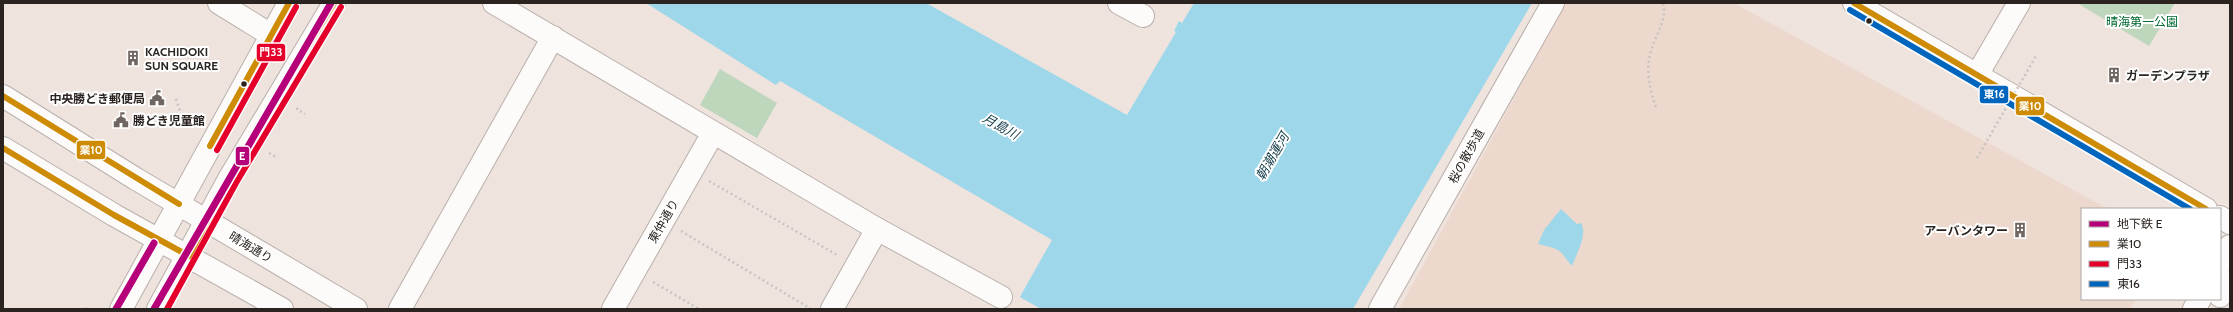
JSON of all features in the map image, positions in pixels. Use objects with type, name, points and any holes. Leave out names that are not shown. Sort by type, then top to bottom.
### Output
[{"type":"street","points":[[219,3],[271,35]]},
{"type":"street","points":[[121,309],[290,3]]},
{"type":"street","points":[[158,309],[189,256],[229,180],[334,3]]},
{"type":"street","points":[[494,3],[877,229],[1001,297]]},
{"type":"street","points":[[1119,3],[1143,16]]},
{"type":"street","name":"桜の散歩道","points":[[1380,309],[1553,3]]},
{"type":"street","points":[[1854,3],[2204,208]]},
{"type":"street","points":[[1977,75],[2019,3]]},
{"type":"street","points":[[400,309],[553,37]]},
{"type":"street","name":"晴海通り","points":[[3,96],[207,222],[356,309]]},
{"type":"street","name":"東仲通り","points":[[613,309],[713,133]]},
{"type":"street","points":[[3,148],[160,240],[282,309]]},
{"type":"street","points":[[2221,218],[2230,223]]},
{"type":"street","points":[[832,309],[877,229]]},
{"type":"street","points":[[2221,262],[2230,246]]},
{"type":"street","points":[[2221,295],[2230,282]]},
{"type":"street","points":[[2194,309],[2199,300]]},
{"type":"street","points":[[2211,309],[2217,300]]},
{"type":"path","points":[[1656,107],[1648,81],[1648,66],[1651,49],[1662,24],[1664,10],[1663,3]]},
{"type":"path","points":[[1977,158],[2036,56]]},
{"type":"path","points":[[176,99],[185,126]]},
{"type":"path","points":[[300,104],[297,109],[305,114]]},
{"type":"path","points":[[273,147],[269,153],[278,158]]},
{"type":"path","points":[[692,171],[856,266]]},
{"type":"path","points":[[663,220],[811,309]]},
{"type":"path","points":[[634,272],[699,309]]},
{"type":"shaded area","points":[[1566,3],[1734,3],[2106,208],[2081,208],[2081,300],[2135,300],[2130,309],[1399,309]]},
{"type":"green space","name":"晴海第一公園","points":[[2077,3],[2175,3],[2149,46]]},
{"type":"green space","points":[[720,69],[777,103],[757,138],[700,105]]},
{"type":"water","points":[[646,3],[926,3],[1127,115],[1176,32],[1174,31],[1179,21],[1182,23],[1194,3],[1532,3],[1353,309],[1013,309],[1052,240],[780,81],[776,85]]},
{"type":"water","points":[[1561,209],[1577,224],[1581,223],[1583,228],[1581,244],[1572,266],[1562,253],[1556,249],[1538,244],[1544,230]]},
{"type":"pier","points":[[1018,296],[1041,309],[1011,309]]},
{"type":"metro line","name":"E","points":[[154,309],[331,3]]},
{"type":"metro line","name":"E","points":[[116,309],[154,243]]},
{"type":"transit line","name":"業10","points":[[210,146],[289,3]]},
{"type":"transit line","name":"業10","points":[[189,256],[229,179],[334,3]]},
{"type":"transit line","name":"業10","points":[[1854,3],[2204,208]]},
{"type":"transit line","name":"門33","points":[[217,150],[296,7]]},
{"type":"transit line","name":"門33","points":[[167,309],[236,183],[341,7]]},
{"type":"transit line","name":"東16","points":[[1850,10],[2188,208]]},
{"type":"transit line","name":"業10","points":[[3,96],[179,204]]},
{"type":"transit line","name":"業10","points":[[3,148],[114,215],[189,256]]},
{"type":"place","name":"KACHIDOKI SUN SQUARE","points":[[133,58]]},
{"type":"place","name":"ガーデンプラザ","points":[[2114,75]]},
{"type":"place","name":"中央勝どき郵便局","points":[[157,98]]},
{"type":"place","name":"勝どき児童館","points":[[121,120]]},
{"type":"place","name":"アーバンタワー","points":[[2020,230]]},
{"type":"water label","name":"月島川","points":[[1001,126]]},
{"type":"water label","name":"朝潮運河","points":[[1272,156]]}]
